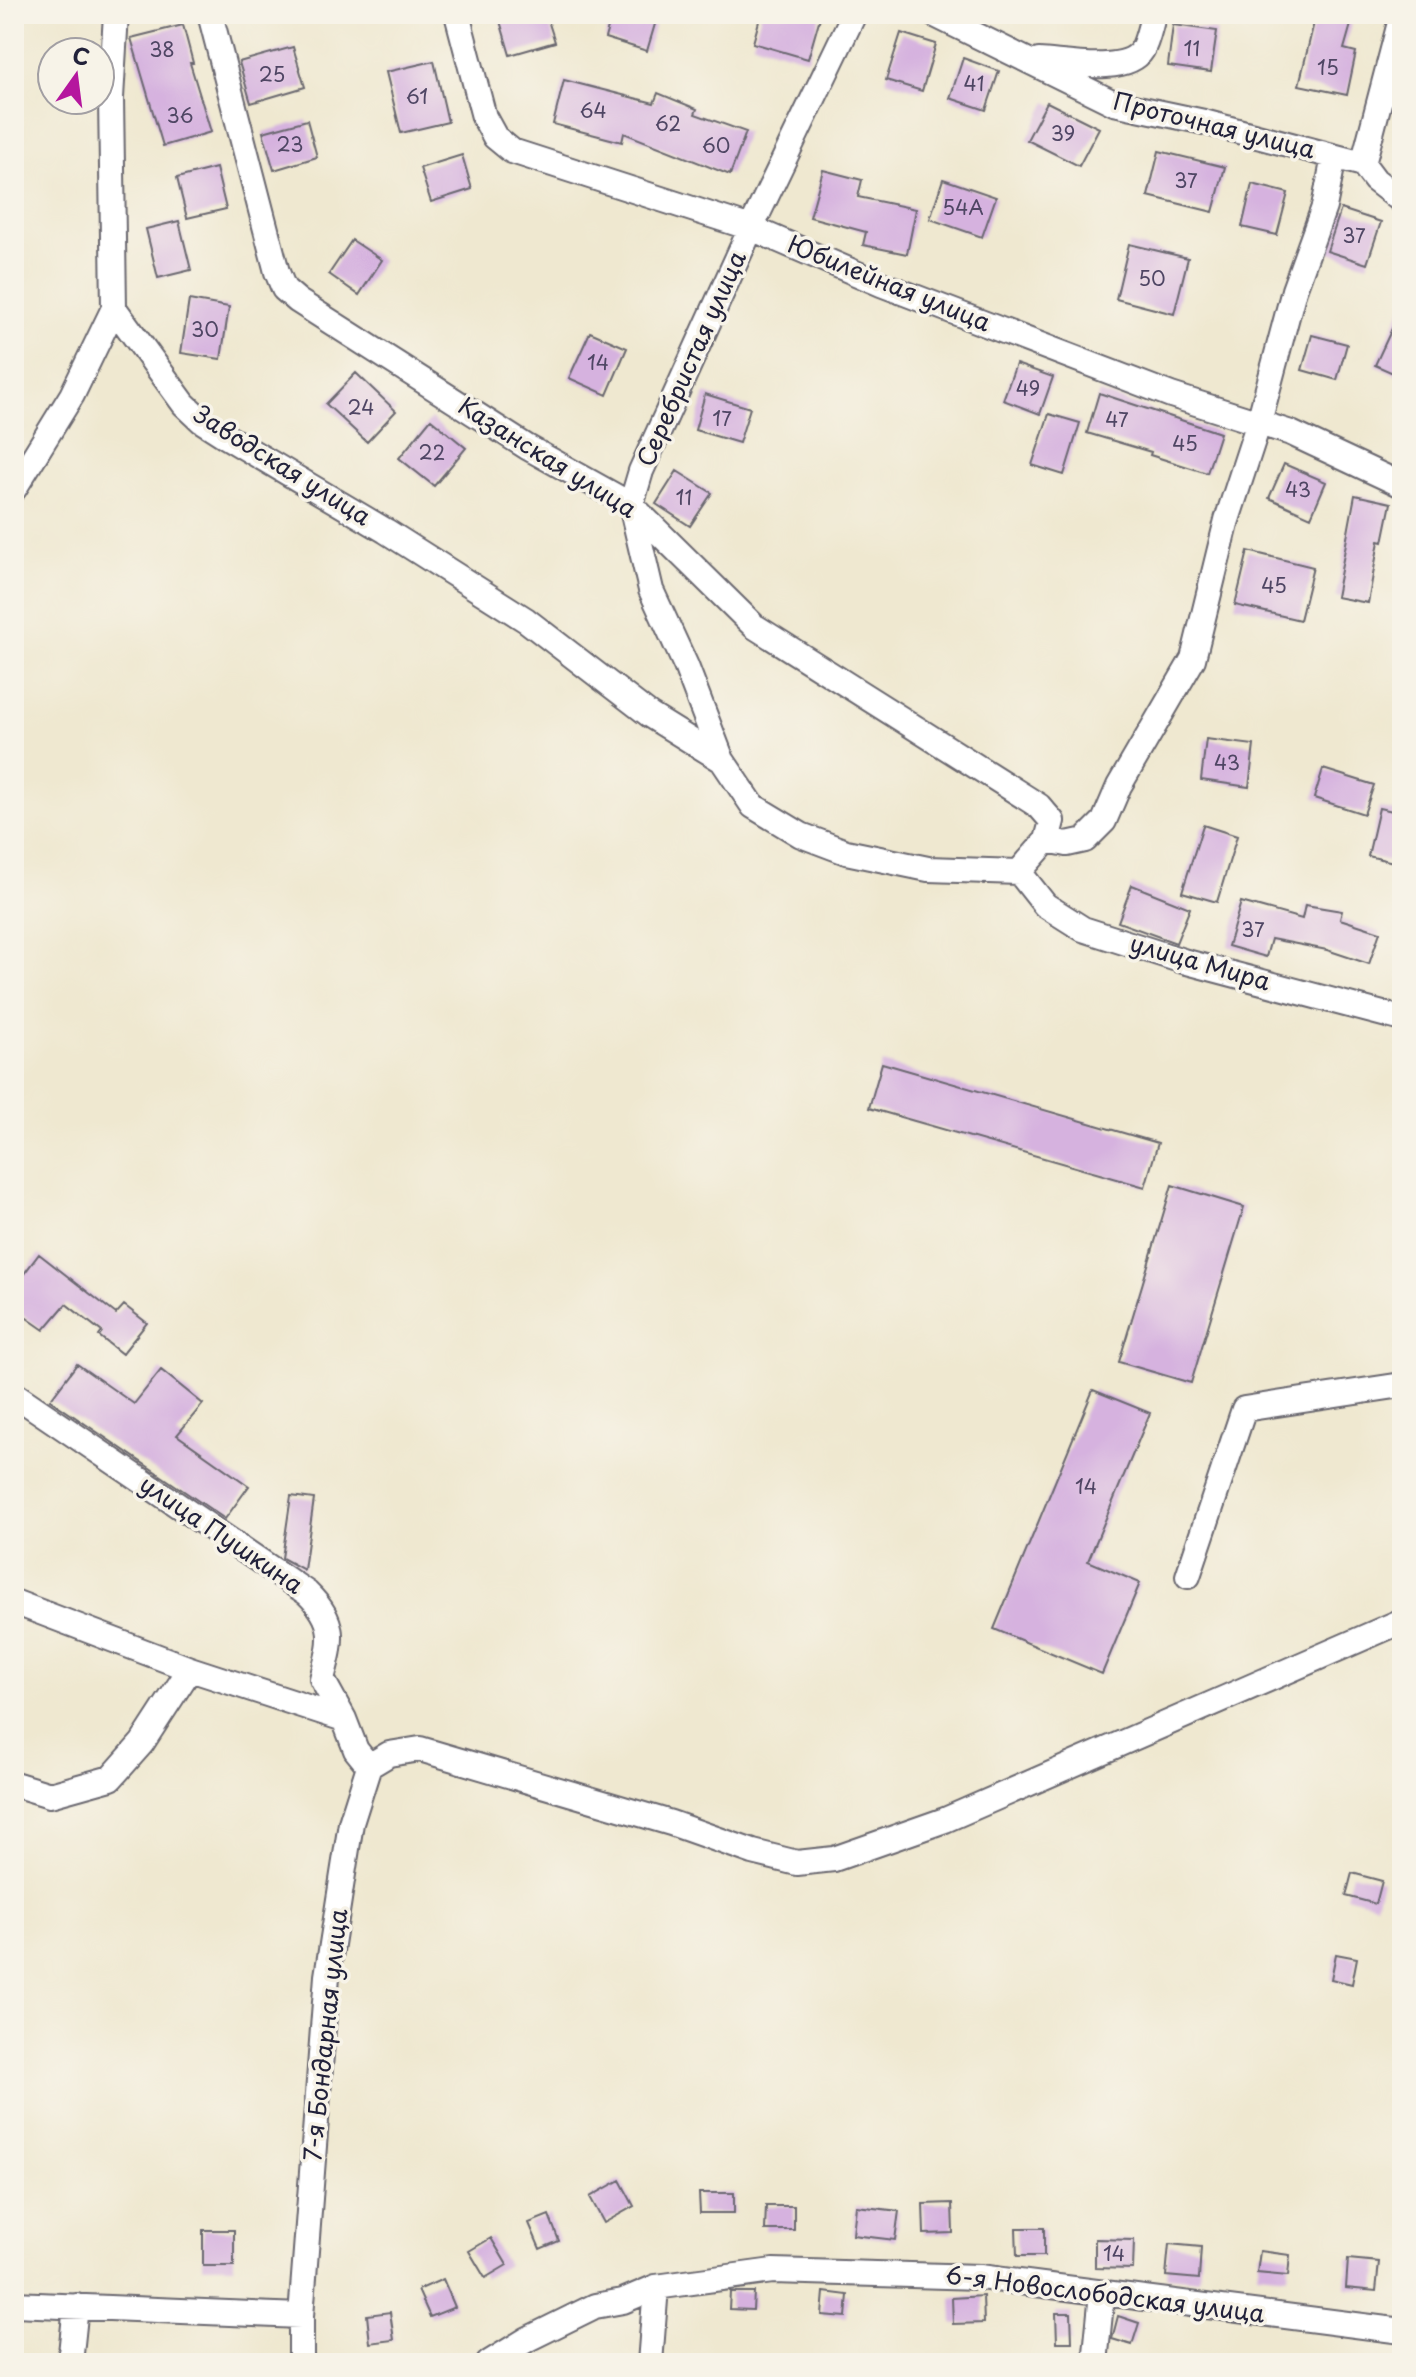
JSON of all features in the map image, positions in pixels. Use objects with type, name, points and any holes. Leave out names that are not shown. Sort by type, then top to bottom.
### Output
[{"type":"street","points":[[14,489],[72,395],[114,308],[111,98],[116,14]]},
{"type":"street","name":"Казанская улица","points":[[210,14],[284,289],[298,301],[527,447],[631,505],[754,626],[1039,806],[1052,821],[1047,840]]},
{"type":"street","name":"Юбилейная улица","points":[[457,14],[484,117],[503,145],[512,151],[751,228],[881,284],[1171,395],[1291,433],[1402,485]]},
{"type":"street","name":"Серебристая улица","points":[[631,505],[641,471],[751,228],[854,14]]},
{"type":"street","name":"Проточная улица","points":[[933,14],[1114,103],[1204,122],[1363,164]]},
{"type":"street","points":[[1025,60],[1107,65],[1135,58],[1143,49],[1154,14]]},
{"type":"street","points":[[1402,15],[1363,164],[1375,180],[1402,201]]},
{"type":"street","points":[[631,505],[651,590],[686,666],[722,760],[753,806],[801,835],[846,852],[928,869],[1019,872],[1047,840],[1067,844],[1085,840],[1104,821],[1119,786],[1193,659],[1227,520],[1259,422],[1294,290],[1324,207],[1334,157]]},
{"type":"street","name":"Заводская улица","points":[[114,308],[184,404],[202,421],[386,531],[526,620],[640,708],[722,760]]},
{"type":"street","name":"улица Мира","points":[[1019,872],[1045,905],[1083,929],[1183,961],[1402,1019]]},
{"type":"street","points":[[1188,1576],[1244,1409],[1402,1385]]},
{"type":"street","name":"улица Пушкина","points":[[14,1394],[307,1593],[321,1606],[329,1621],[332,1643],[322,1679],[344,1719],[356,1750],[369,1766]]},
{"type":"street","points":[[14,1602],[190,1669],[344,1719]]},
{"type":"street","points":[[369,1766],[389,1754],[420,1749],[671,1823],[753,1852],[797,1863],[834,1859],[945,1820],[1402,1621]]},
{"type":"street","points":[[14,1784],[50,1795],[111,1778],[142,1743],[190,1669]]},
{"type":"street","name":"7-я Бондарная улица","points":[[301,2363],[301,2316],[327,1976],[351,1823],[369,1766]]},
{"type":"street","name":"6-я Новослободская улица","points":[[489,2363],[528,2339],[595,2306],[623,2301],[656,2287],[773,2271],[980,2277],[1402,2331]]},
{"type":"street","points":[[650,2363],[656,2287]]},
{"type":"street","points":[[1095,2363],[1102,2293]]},
{"type":"street","points":[[14,2304],[301,2316]]},
{"type":"street","points":[[70,2363],[76,2306]]},
{"type":"building","points":[[498,14],[546,14],[555,42],[510,55]]},
{"type":"building","points":[[612,14],[658,14],[647,51],[605,38]]},
{"type":"building","points":[[761,14],[821,14],[808,59],[753,43]]},
{"type":"building","points":[[1316,14],[1354,14],[1344,49],[1356,52],[1347,95],[1299,85]]},
{"type":"building","points":[[183,25],[193,63],[190,63],[211,132],[163,146],[131,38]]},
{"type":"building","points":[[1173,25],[1217,31],[1211,72],[1168,66]]},
{"type":"building","points":[[901,33],[936,44],[922,91],[886,80]]},
{"type":"building","points":[[293,47],[305,87],[251,103],[239,62]]},
{"type":"building","points":[[963,58],[999,71],[986,110],[950,98]]},
{"type":"building","points":[[434,61],[448,122],[401,133],[386,72]]},
{"type":"building","points":[[564,80],[654,103],[658,93],[697,109],[695,114],[746,132],[730,175],[624,133],[622,142],[553,124]]},
{"type":"building","points":[[1047,102],[1099,128],[1079,166],[1027,140]]},
{"type":"building","points":[[307,120],[317,157],[274,170],[263,132]]},
{"type":"building","points":[[1159,151],[1225,167],[1213,212],[1148,196]]},
{"type":"building","points":[[462,155],[472,189],[431,202],[420,168]]},
{"type":"building","points":[[216,168],[226,209],[187,218],[177,178]]},
{"type":"building","points":[[823,170],[862,180],[858,197],[916,209],[907,254],[863,245],[866,232],[810,217]]},
{"type":"building","points":[[943,179],[996,197],[982,237],[930,219]]},
{"type":"building","points":[[1252,184],[1288,193],[1277,235],[1242,227]]},
{"type":"building","points":[[1341,209],[1381,222],[1367,264],[1327,251]]},
{"type":"building","points":[[179,221],[191,270],[158,278],[146,229]]},
{"type":"building","points":[[352,240],[382,260],[359,295],[329,274]]},
{"type":"building","points":[[1129,244],[1188,258],[1174,314],[1116,299]]},
{"type":"building","points":[[189,300],[229,307],[221,359],[181,353]]},
{"type":"building","points":[[1402,307],[1402,377],[1375,365]]},
{"type":"building","points":[[590,332],[627,348],[607,395],[569,378]]},
{"type":"building","points":[[1312,335],[1347,344],[1337,380],[1302,370]]},
{"type":"building","points":[[1016,364],[1053,377],[1040,414],[1003,400]]},
{"type":"building","points":[[356,373],[396,411],[367,442],[326,404]]},
{"type":"building","points":[[1099,393],[1220,433],[1207,473],[1087,433]]},
{"type":"building","points":[[705,394],[750,408],[739,443],[695,430]]},
{"type":"building","points":[[1049,414],[1080,423],[1064,475],[1032,465]]},
{"type":"building","points":[[431,419],[466,448],[434,486],[399,458]]},
{"type":"building","points":[[1284,464],[1326,482],[1311,517],[1269,498]]},
{"type":"building","points":[[677,471],[712,493],[690,526],[656,504]]},
{"type":"building","points":[[1355,495],[1391,503],[1383,542],[1379,541],[1368,603],[1336,597]]},
{"type":"building","points":[[1248,551],[1313,567],[1300,620],[1235,605]]},
{"type":"building","points":[[1206,739],[1254,745],[1249,787],[1201,780]]},
{"type":"building","points":[[1323,769],[1374,785],[1364,814],[1314,798]]},
{"type":"building","points":[[1379,808],[1402,813],[1402,864],[1368,856]]},
{"type":"building","points":[[1203,825],[1237,836],[1217,902],[1182,892]]},
{"type":"building","points":[[1132,885],[1190,908],[1176,943],[1118,922]]},
{"type":"building","points":[[1241,902],[1302,919],[1305,905],[1342,911],[1340,919],[1380,932],[1369,964],[1327,950],[1271,939],[1266,957],[1228,946]]},
{"type":"building","points":[[882,1063],[1158,1143],[1145,1187],[869,1108]]},
{"type":"building","points":[[1172,1185],[1244,1207],[1191,1383],[1119,1362]]},
{"type":"building","points":[[39,1254],[116,1314],[124,1305],[147,1323],[122,1354],[99,1336],[102,1332],[66,1304],[44,1330],[14,1309],[14,1287]]},
{"type":"building","points":[[77,1364],[134,1404],[161,1370],[203,1404],[177,1435],[249,1486],[225,1519],[50,1400]]},
{"type":"building","points":[[1093,1390],[1150,1413],[1088,1561],[1140,1583],[1102,1674],[994,1629]]},
{"type":"building","points":[[291,1496],[314,1499],[304,1570],[282,1558]]},
{"type":"building","points":[[1352,1873],[1382,1881],[1376,1904],[1346,1896]]},
{"type":"building","points":[[1336,1954],[1357,1958],[1352,1984],[1331,1979]]},
{"type":"building","points":[[620,2180],[634,2206],[604,2223],[590,2197]]},
{"type":"building","points":[[699,2193],[734,2193],[734,2213],[700,2213]]},
{"type":"building","points":[[952,2203],[953,2233],[924,2234],[923,2204]]},
{"type":"building","points":[[766,2206],[794,2206],[794,2230],[765,2230]]},
{"type":"building","points":[[856,2206],[899,2211],[895,2240],[853,2235]]},
{"type":"building","points":[[549,2215],[559,2241],[540,2249],[529,2223]]},
{"type":"building","points":[[1016,2228],[1044,2228],[1044,2256],[1017,2256]]},
{"type":"building","points":[[203,2230],[234,2230],[234,2266],[203,2266]]},
{"type":"building","points":[[491,2238],[507,2265],[485,2278],[469,2251]]},
{"type":"building","points":[[1095,2239],[1134,2240],[1133,2269],[1095,2268]]},
{"type":"building","points":[[1169,2244],[1201,2247],[1199,2279],[1166,2276]]},
{"type":"building","points":[[1260,2251],[1290,2255],[1288,2276],[1257,2273]]},
{"type":"building","points":[[1348,2259],[1379,2262],[1376,2291],[1346,2288]]},
{"type":"building","points":[[443,2279],[455,2307],[430,2317],[418,2290]]},
{"type":"building","points":[[730,2292],[754,2292],[753,2310],[729,2309]]},
{"type":"building","points":[[824,2292],[848,2295],[846,2317],[822,2315]]},
{"type":"building","points":[[983,2296],[984,2323],[953,2324],[952,2298]]},
{"type":"building","points":[[390,2312],[394,2340],[370,2343],[367,2315]]},
{"type":"building","points":[[1056,2313],[1071,2313],[1072,2342],[1057,2342]]},
{"type":"building","points":[[1118,2316],[1139,2323],[1132,2345],[1112,2339]]}]
